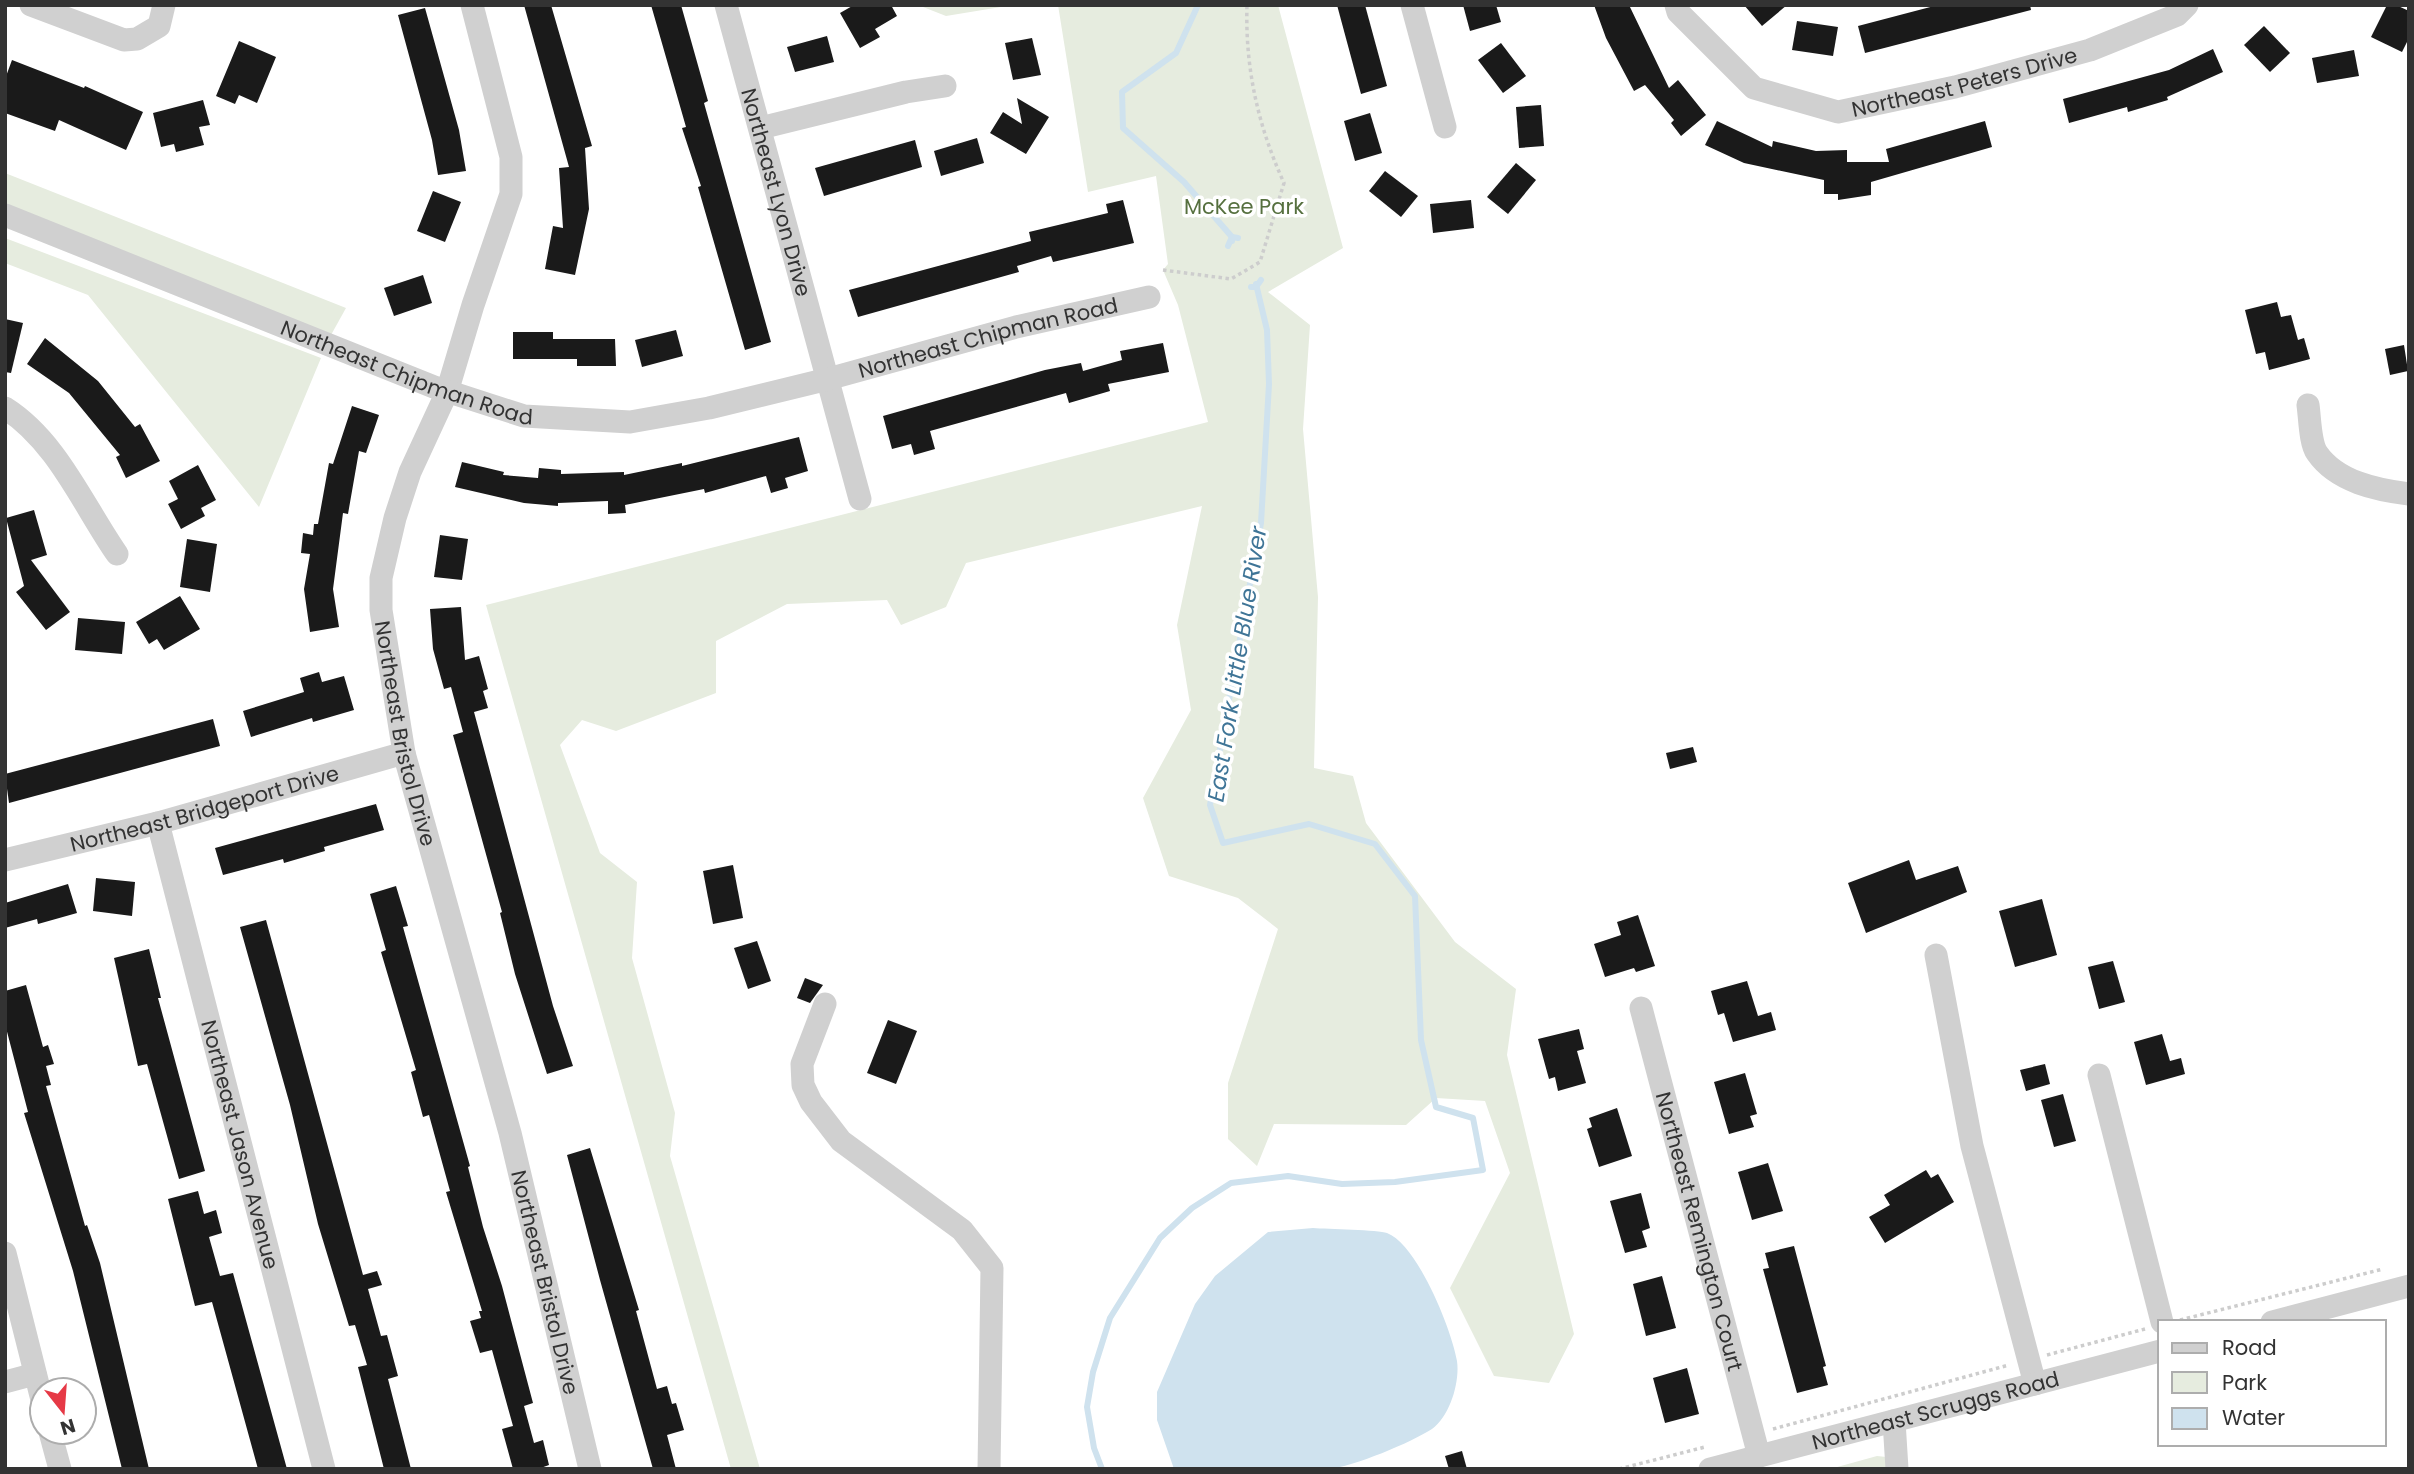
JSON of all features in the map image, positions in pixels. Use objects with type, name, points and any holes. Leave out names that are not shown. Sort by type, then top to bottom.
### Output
[{"type":"street","points":[[31,5],[124,40],[137,39],[159,26],[164,5]]},
{"type":"street","name":"Northeast Bristol Drive","points":[[471,5],[510,157],[512,194],[472,305],[447,392],[410,472],[395,518],[381,578],[381,610],[404,753],[510,1133],[590,1469]]},
{"type":"street","name":"Northeast Lyon Drive","points":[[726,5],[828,379]]},
{"type":"street","points":[[1412,5],[1445,127]]},
{"type":"street","name":"Northeast Peters Drive","points":[[1676,5],[1678,12],[1754,88],[1838,112],[1955,87],[2090,50],[2177,15],[2187,5]]},
{"type":"street","points":[[760,128],[945,86]]},
{"type":"street","name":"Northeast Chipman Road","points":[[5,215],[447,392],[524,416],[630,422],[709,408],[828,379],[1016,327],[1149,297]]},
{"type":"street","name":"Northeast Chipman Road","points":[[828,379],[860,499]]},
{"type":"street","points":[[2308,405],[2316,452],[2340,475],[2380,490],[2409,494]]},
{"type":"street","points":[[5,408],[24,421],[64,468],[117,554]]},
{"type":"street","name":"Northeast Bridgeport Drive","points":[[5,860],[159,823],[404,753]]},
{"type":"street","name":"Northeast Jason Avenue","points":[[159,823],[324,1469]]},
{"type":"street","points":[[1936,955],[1972,1146],[2035,1384]]},
{"type":"street","points":[[825,1004],[802,1064],[803,1085],[818,1114],[841,1141],[869,1164],[962,1230],[992,1268],[989,1469]]},
{"type":"street","name":"Northeast Remington Court","points":[[1641,1008],[1759,1457]]},
{"type":"street","points":[[2099,1076],[2155,1325]]},
{"type":"street","points":[[5,1253],[35,1374],[5,1382]]},
{"type":"street","points":[[2280,1320],[2409,1286]]},
{"type":"street","name":"Northeast Scruggs Road","points":[[1709,1457],[1759,1457],[2158,1352]]},
{"type":"street","points":[[1894,1421],[1897,1469]]},
{"type":"street","points":[[54,1446],[60,1469]]},
{"type":"path","points":[[1163,270],[1231,279],[1259,262],[1284,183],[1265,141],[1246,50],[1247,5]]},
{"type":"path","points":[[2182,1320],[2396,1266]]},
{"type":"path","points":[[1775,1428],[2155,1325]]},
{"type":"path","points":[[1619,1469],[1709,1457]]},
{"type":"green space","points":[[918,5],[1013,5],[946,16]]},
{"type":"green space","name":"McKee Park","points":[[1058,5],[1278,5],[1343,248],[1268,292],[1310,325],[1303,429],[1318,597],[1314,768],[1353,776],[1366,823],[1455,942],[1516,989],[1507,1055],[1574,1334],[1549,1383],[1494,1376],[1450,1288],[1510,1173],[1485,1101],[1436,1098],[1406,1125],[1274,1124],[1257,1166],[1228,1139],[1228,1083],[1278,929],[1238,898],[1169,876],[1143,798],[1191,710],[1177,625],[1202,506],[966,563],[946,607],[901,625],[887,600],[787,604],[716,641],[716,693],[616,731],[582,720],[560,745],[600,853],[637,882],[632,958],[675,1113],[670,1156],[760,1469],[731,1469],[486,605],[1208,422],[1178,305],[1163,270],[1168,264],[1156,176],[1088,192]]},
{"type":"green space","points":[[5,173],[346,308],[331,335],[5,204]]},
{"type":"green space","points":[[5,238],[321,358],[259,507],[88,295],[5,263]]},
{"type":"green space","points":[[1877,1456],[1896,1458],[1897,1469],[1830,1469]]},
{"type":"water","points":[[1313,1228],[1387,1233],[1399,1241],[1410,1254],[1441,1310],[1457,1361],[1455,1388],[1444,1416],[1432,1429],[1411,1440],[1367,1459],[1339,1467],[1290,1471],[1174,1469],[1157,1420],[1157,1392],[1195,1304],[1215,1276],[1268,1232]]},
{"type":"building","points":[[524,5],[551,5],[592,146],[585,148],[589,209],[575,275],[545,269],[553,226],[563,228],[559,168],[569,167]]},
{"type":"building","points":[[651,5],[681,5],[708,101],[704,103],[771,342],[745,350],[698,187],[701,186],[682,128],[686,127]]},
{"type":"building","points":[[854,5],[891,5],[897,16],[875,29],[880,37],[860,48],[840,13]]},
{"type":"building","points":[[1337,5],[1365,5],[1387,86],[1361,94]]},
{"type":"building","points":[[1463,5],[1496,5],[1501,22],[1470,31]]},
{"type":"building","points":[[1594,5],[1629,5],[1669,88],[1678,80],[1706,115],[1681,136],[1671,123],[1674,120],[1645,85],[1634,91],[1606,38]]},
{"type":"building","points":[[1744,5],[1787,5],[1762,26]]},
{"type":"building","points":[[1938,5],[2030,5],[2031,10],[1865,53],[1858,26]]},
{"type":"building","points":[[2387,5],[2396,5],[2409,11],[2409,38],[2402,52],[2371,37]]},
{"type":"building","points":[[425,8],[459,130],[466,171],[438,175],[432,140],[398,15]]},
{"type":"building","points":[[1797,21],[1838,27],[1833,56],[1792,50]]},
{"type":"building","points":[[2264,26],[2290,53],[2270,72],[2244,45]]},
{"type":"building","points":[[827,36],[834,62],[795,72],[787,47]]},
{"type":"building","points":[[1032,38],[1041,75],[1013,80],[1005,43]]},
{"type":"building","points":[[239,41],[276,57],[257,103],[239,95],[235,104],[216,96]]},
{"type":"building","points":[[1501,43],[1526,76],[1503,93],[1478,60]]},
{"type":"building","points":[[2213,49],[2223,72],[2167,97],[2168,100],[2128,112],[2127,107],[2069,123],[2063,99],[2169,70]]},
{"type":"building","points":[[2354,50],[2359,76],[2317,83],[2312,58]]},
{"type":"building","points":[[12,60],[84,88],[85,86],[143,112],[126,150],[59,120],[55,131],[5,113],[5,79]]},
{"type":"building","points":[[1017,98],[1049,117],[1026,154],[990,133],[1003,112],[1022,124]]},
{"type":"building","points":[[203,100],[210,125],[199,127],[204,145],[176,152],[174,144],[161,147],[153,113]]},
{"type":"building","points":[[1541,105],[1544,146],[1519,148],[1516,107]]},
{"type":"building","points":[[1370,113],[1382,153],[1355,161],[1344,121]]},
{"type":"building","points":[[1717,121],[1772,147],[1773,141],[1816,151],[1847,150],[1847,162],[1889,162],[1886,149],[1985,121],[1992,147],[1871,182],[1871,195],[1838,200],[1838,194],[1824,194],[1824,180],[1744,163],[1705,145]]},
{"type":"building","points":[[977,138],[984,163],[941,176],[934,151]]},
{"type":"building","points":[[915,140],[922,167],[824,196],[815,168]]},
{"type":"building","points":[[1516,163],[1536,180],[1508,214],[1487,197]]},
{"type":"building","points":[[1385,171],[1418,196],[1401,217],[1369,191]]},
{"type":"building","points":[[433,191],[461,202],[445,242],[417,231]]},
{"type":"building","points":[[1123,200],[1134,243],[1053,262],[1051,256],[1017,266],[1019,272],[858,317],[849,290],[1031,241],[1029,232],[1108,213],[1106,204]]},
{"type":"building","points":[[1471,200],[1474,228],[1433,233],[1430,204]]},
{"type":"building","points":[[423,275],[432,303],[394,316],[384,288]]},
{"type":"building","points":[[2277,302],[2281,317],[2291,315],[2298,340],[2304,338],[2310,359],[2269,370],[2265,352],[2256,354],[2245,310]]},
{"type":"building","points":[[5,319],[23,323],[11,373],[5,372]]},
{"type":"building","points":[[676,330],[683,356],[642,367],[635,340]]},
{"type":"building","points":[[513,332],[553,332],[553,339],[615,339],[616,366],[577,366],[577,359],[513,359]]},
{"type":"building","points":[[45,338],[98,381],[135,427],[140,424],[160,461],[126,478],[116,457],[120,455],[69,393],[27,364]]},
{"type":"building","points":[[1163,343],[1169,372],[1108,384],[1110,391],[1069,403],[1066,393],[930,431],[935,449],[914,455],[911,444],[892,449],[883,416],[1045,370],[1081,363],[1083,371],[1122,360],[1120,351]]},
{"type":"building","points":[[2404,345],[2408,371],[2390,375],[2385,349]]},
{"type":"building","points":[[352,406],[379,415],[366,453],[359,451],[348,514],[343,513],[333,589],[339,627],[310,632],[304,589],[310,554],[301,553],[303,533],[313,535],[314,524],[318,524],[329,463],[333,464]]},
{"type":"building","points":[[799,437],[808,471],[785,478],[788,488],[771,493],[766,476],[705,493],[704,489],[625,505],[626,513],[608,514],[608,501],[558,503],[558,506],[524,503],[455,487],[462,462],[504,472],[503,475],[538,478],[539,468],[561,470],[561,474],[624,472],[624,475],[682,463],[682,466]]},
{"type":"building","points":[[198,465],[216,500],[201,508],[205,516],[181,529],[168,504],[178,499],[169,481]]},
{"type":"building","points":[[34,510],[47,555],[31,560],[70,612],[46,630],[16,592],[24,586],[6,518]]},
{"type":"building","points":[[440,535],[468,539],[462,580],[434,577]]},
{"type":"building","points":[[187,539],[217,544],[210,592],[180,587]]},
{"type":"building","points":[[180,596],[200,629],[164,650],[157,639],[149,644],[136,622]]},
{"type":"building","points":[[461,607],[465,660],[479,656],[488,689],[483,691],[488,708],[474,712],[553,1006],[573,1066],[547,1074],[515,974],[500,913],[502,912],[453,735],[463,732],[451,687],[444,689],[433,649],[430,609]]},
{"type":"building","points":[[78,618],[125,622],[122,654],[75,650]]},
{"type":"building","points":[[319,672],[322,682],[344,676],[354,710],[313,722],[312,718],[251,737],[243,711],[304,692],[300,678]]},
{"type":"building","points":[[213,719],[220,746],[9,803],[5,774]]},
{"type":"building","points":[[1693,747],[1697,762],[1670,769],[1666,753]]},
{"type":"building","points":[[376,804],[384,830],[324,847],[325,851],[284,863],[283,859],[223,875],[215,848]]},
{"type":"building","points":[[1909,860],[1916,880],[1958,866],[1967,892],[1866,933],[1848,883]]},
{"type":"building","points":[[733,865],[743,918],[713,924],[703,871]]},
{"type":"building","points":[[96,878],[135,882],[132,916],[93,911]]},
{"type":"building","points":[[68,884],[77,913],[38,924],[37,919],[5,928],[5,903]]},
{"type":"building","points":[[396,886],[408,926],[403,927],[533,1403],[524,1406],[534,1443],[543,1440],[549,1465],[538,1469],[513,1469],[502,1429],[513,1426],[492,1350],[480,1353],[470,1321],[481,1318],[479,1311],[482,1311],[446,1192],[450,1191],[429,1115],[423,1117],[411,1072],[416,1070],[381,952],[386,950],[370,894]]},
{"type":"building","points":[[2042,899],[2057,955],[2015,967],[1999,911]]},
{"type":"building","points":[[1638,915],[1655,966],[1636,972],[1634,968],[1605,977],[1594,944],[1621,935],[1617,922]]},
{"type":"building","points":[[266,920],[363,1275],[377,1271],[382,1285],[368,1289],[381,1336],[387,1335],[398,1376],[388,1379],[411,1469],[384,1469],[358,1367],[367,1365],[355,1325],[349,1326],[318,1224],[290,1105],[240,927]]},
{"type":"building","points":[[757,941],[771,981],[748,989],[734,948]]},
{"type":"building","points":[[149,949],[161,998],[158,998],[205,1171],[179,1179],[147,1064],[138,1066],[114,958]]},
{"type":"building","points":[[2113,961],[2125,1002],[2099,1009],[2088,967]]},
{"type":"building","points":[[805,978],[823,985],[810,1003],[797,998]]},
{"type":"building","points":[[1747,981],[1758,1016],[1771,1012],[1776,1030],[1733,1042],[1724,1013],[1718,1015],[1711,991]]},
{"type":"building","points":[[26,985],[43,1047],[48,1045],[54,1064],[46,1066],[51,1085],[46,1086],[85,1226],[87,1225],[100,1263],[149,1469],[122,1469],[73,1271],[24,1113],[28,1112],[5,1024],[5,991]]},
{"type":"building","points":[[888,1020],[917,1031],[896,1084],[867,1073]]},
{"type":"building","points":[[1579,1029],[1584,1049],[1577,1051],[1586,1083],[1558,1091],[1555,1077],[1549,1079],[1538,1039]]},
{"type":"building","points":[[2162,1034],[2170,1061],[2181,1058],[2185,1074],[2146,1085],[2134,1042]]},
{"type":"building","points":[[2045,1064],[2050,1084],[2026,1091],[2020,1070]]},
{"type":"building","points":[[1745,1073],[1757,1114],[1750,1116],[1754,1127],[1729,1134],[1714,1082]]},
{"type":"building","points":[[2063,1094],[2076,1141],[2054,1147],[2041,1100]]},
{"type":"building","points":[[1617,1108],[1632,1156],[1599,1167],[1587,1129],[1592,1127],[1589,1118]]},
{"type":"building","points":[[590,1148],[639,1310],[636,1311],[657,1389],[667,1386],[672,1404],[676,1403],[684,1430],[667,1435],[676,1469],[653,1469],[600,1280],[567,1155]]},
{"type":"building","points":[[1768,1163],[1783,1211],[1752,1220],[1738,1172]]},
{"type":"building","points":[[1926,1170],[1931,1178],[1938,1174],[1954,1202],[1885,1243],[1869,1217],[1890,1205],[1884,1195]]},
{"type":"building","points":[[198,1191],[204,1214],[216,1210],[222,1233],[209,1237],[220,1276],[233,1273],[287,1469],[258,1469],[212,1302],[195,1306],[168,1199]]},
{"type":"building","points":[[1641,1193],[1650,1228],[1642,1231],[1647,1247],[1625,1253],[1610,1201]]},
{"type":"building","points":[[1794,1246],[1826,1366],[1823,1367],[1828,1385],[1797,1393],[1763,1269],[1769,1268],[1765,1253]]},
{"type":"building","points":[[1662,1276],[1676,1328],[1646,1336],[1633,1284]]},
{"type":"building","points":[[1687,1368],[1699,1414],[1665,1423],[1653,1378]]},
{"type":"building","points":[[1462,1451],[1467,1469],[1449,1469],[1445,1456]]},
{"type":"waterway","name":"East Fork Little Blue River","points":[[1198,5],[1176,53],[1122,92],[1123,128],[1184,182],[1232,237],[1232,241]]},
{"type":"waterway","name":"East Fork Little Blue River","points":[[1228,246],[1232,237],[1238,238]]},
{"type":"waterway","name":"East Fork Little Blue River","points":[[1251,287],[1256,287],[1261,280]]},
{"type":"waterway","name":"East Fork Little Blue River","points":[[1102,1469],[1094,1448],[1087,1407],[1093,1372],[1110,1318],[1160,1238],[1192,1208],[1231,1183],[1288,1176],[1342,1184],[1395,1182],[1483,1170],[1473,1118],[1436,1107],[1421,1040],[1415,896],[1375,844],[1309,824],[1223,843],[1210,805],[1261,523],[1269,384],[1267,330],[1256,284]]}]
